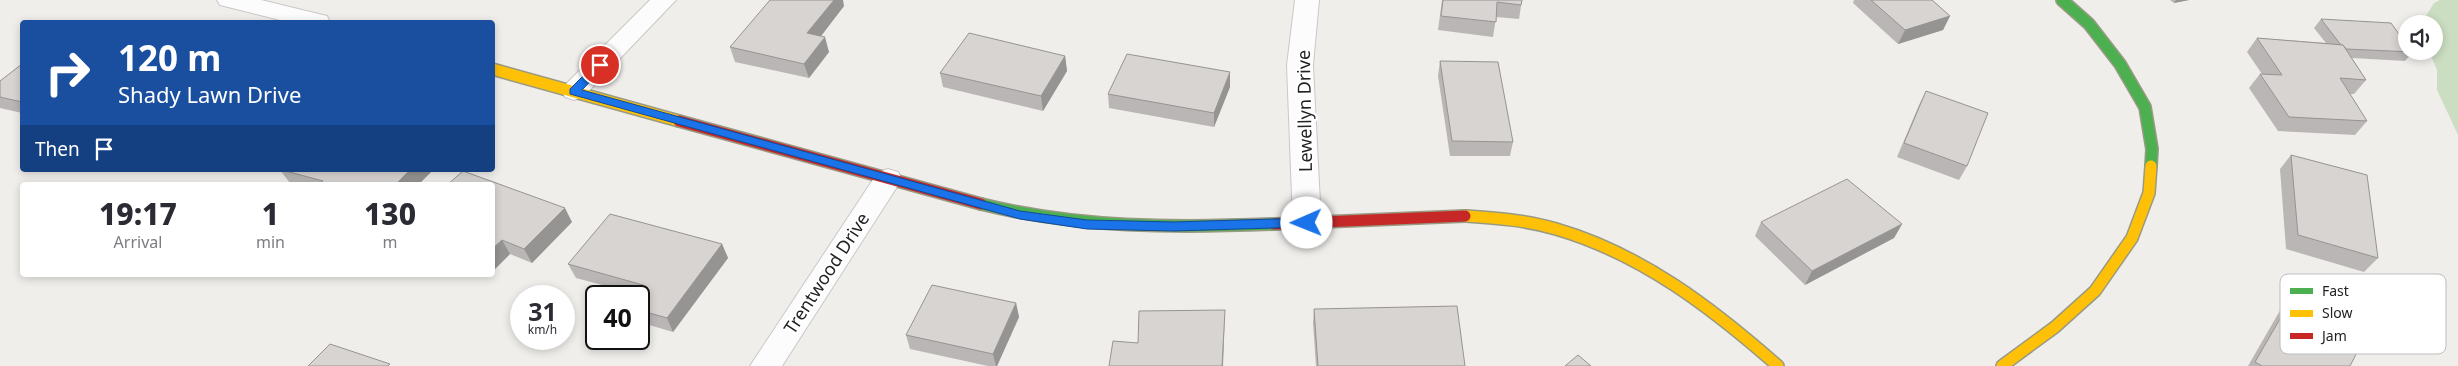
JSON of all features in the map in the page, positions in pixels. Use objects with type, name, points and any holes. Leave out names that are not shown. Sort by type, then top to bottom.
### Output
[{"type":"street","points":[[229,0],[310,20]]},
{"type":"street","points":[[574,91],[664,0]]},
{"type":"street","name":"Lewellyn Drive","points":[[1307,0],[1300,65],[1307,223]]},
{"type":"street","points":[[2002,366],[2055,328],[2095,291],[2132,238],[2149,193],[2152,149],[2145,107],[2120,64],[2088,24],[2062,0]]},
{"type":"street","points":[[495,71],[1020,215],[1087,224],[1174,226],[1307,223],[1464,216],[1527,221],[1589,239],[1634,258],[1680,287],[1738,328],[1778,366]]},
{"type":"street","name":"Trentwood Drive","points":[[765,366],[888,180]]},
{"type":"green space","points":[[2440,0],[2458,0],[2458,135],[2437,90],[2437,70],[2433,60],[2443,60],[2443,15],[2427,15],[2434,3]]},
{"type":"building","points":[[770,0],[834,0],[807,33],[825,37],[804,64],[730,47]]},
{"type":"building","points":[[1443,0],[1522,0],[1521,5],[1497,2],[1496,22],[1441,16]]},
{"type":"building","points":[[1871,0],[1932,0],[1950,16],[1905,30]]},
{"type":"building","points":[[2321,19],[2391,23],[2398,33],[2398,51],[2346,49]]},
{"type":"building","points":[[969,33],[1065,56],[1041,96],[940,73]]},
{"type":"building","points":[[2257,38],[2343,45],[2366,80],[2340,78],[2367,121],[2289,117],[2260,74],[2282,75]]},
{"type":"building","points":[[1127,54],[1230,72],[1214,113],[1108,94]]},
{"type":"building","points":[[1440,61],[1498,62],[1513,142],[1452,141]]},
{"type":"building","points":[[20,66],[20,102],[0,97],[0,81]]},
{"type":"building","points":[[1926,91],[1988,113],[1967,166],[1904,143]]},
{"type":"building","points":[[2291,155],[2367,175],[2378,258],[2298,235]]},
{"type":"building","points":[[289,172],[408,172],[398,182],[323,181]]},
{"type":"building","points":[[462,172],[466,172],[493,182],[450,182]]},
{"type":"building","points":[[1847,179],[1902,224],[1812,271],[1761,222]]},
{"type":"building","points":[[495,183],[565,208],[524,249],[502,240],[495,246]]},
{"type":"building","points":[[610,214],[722,244],[667,318],[650,313],[650,285],[643,285],[568,264]]},
{"type":"building","points":[[932,285],[1016,303],[993,354],[906,335]]},
{"type":"building","points":[[1457,306],[1465,366],[1318,366],[1314,309]]},
{"type":"building","points":[[1225,310],[1222,366],[1109,366],[1113,341],[1138,343],[1139,311]]},
{"type":"building","points":[[2280,319],[2280,354],[2356,354],[2350,366],[2262,366],[2255,362]]},
{"type":"building","points":[[330,344],[390,364],[388,366],[308,366]]},
{"type":"building","points":[[1578,355],[1591,366],[1565,366]]},
{"type":"traffic: fast","points":[[2062,0],[2089,24],[2120,64],[2145,107],[2152,149],[2151,166]]},
{"type":"traffic: fast","points":[[981,204],[1053,219],[1126,226],[1274,224]]},
{"type":"traffic: slow","points":[[495,70],[679,121]]},
{"type":"traffic: slow","points":[[2002,366],[2055,327],[2095,291],[2132,238],[2149,193],[2151,166]]},
{"type":"traffic: slow","points":[[1465,216],[1511,220],[1554,229],[1596,243],[1635,261],[1673,283],[1709,308],[1778,366]]},
{"type":"traffic: jam","points":[[679,121],[981,204]]},
{"type":"traffic: jam","points":[[1274,224],[1465,216]]},
{"type":"route","points":[[600,65],[574,91],[888,180],[1020,215],[1087,224],[1174,226],[1307,223]]}]
